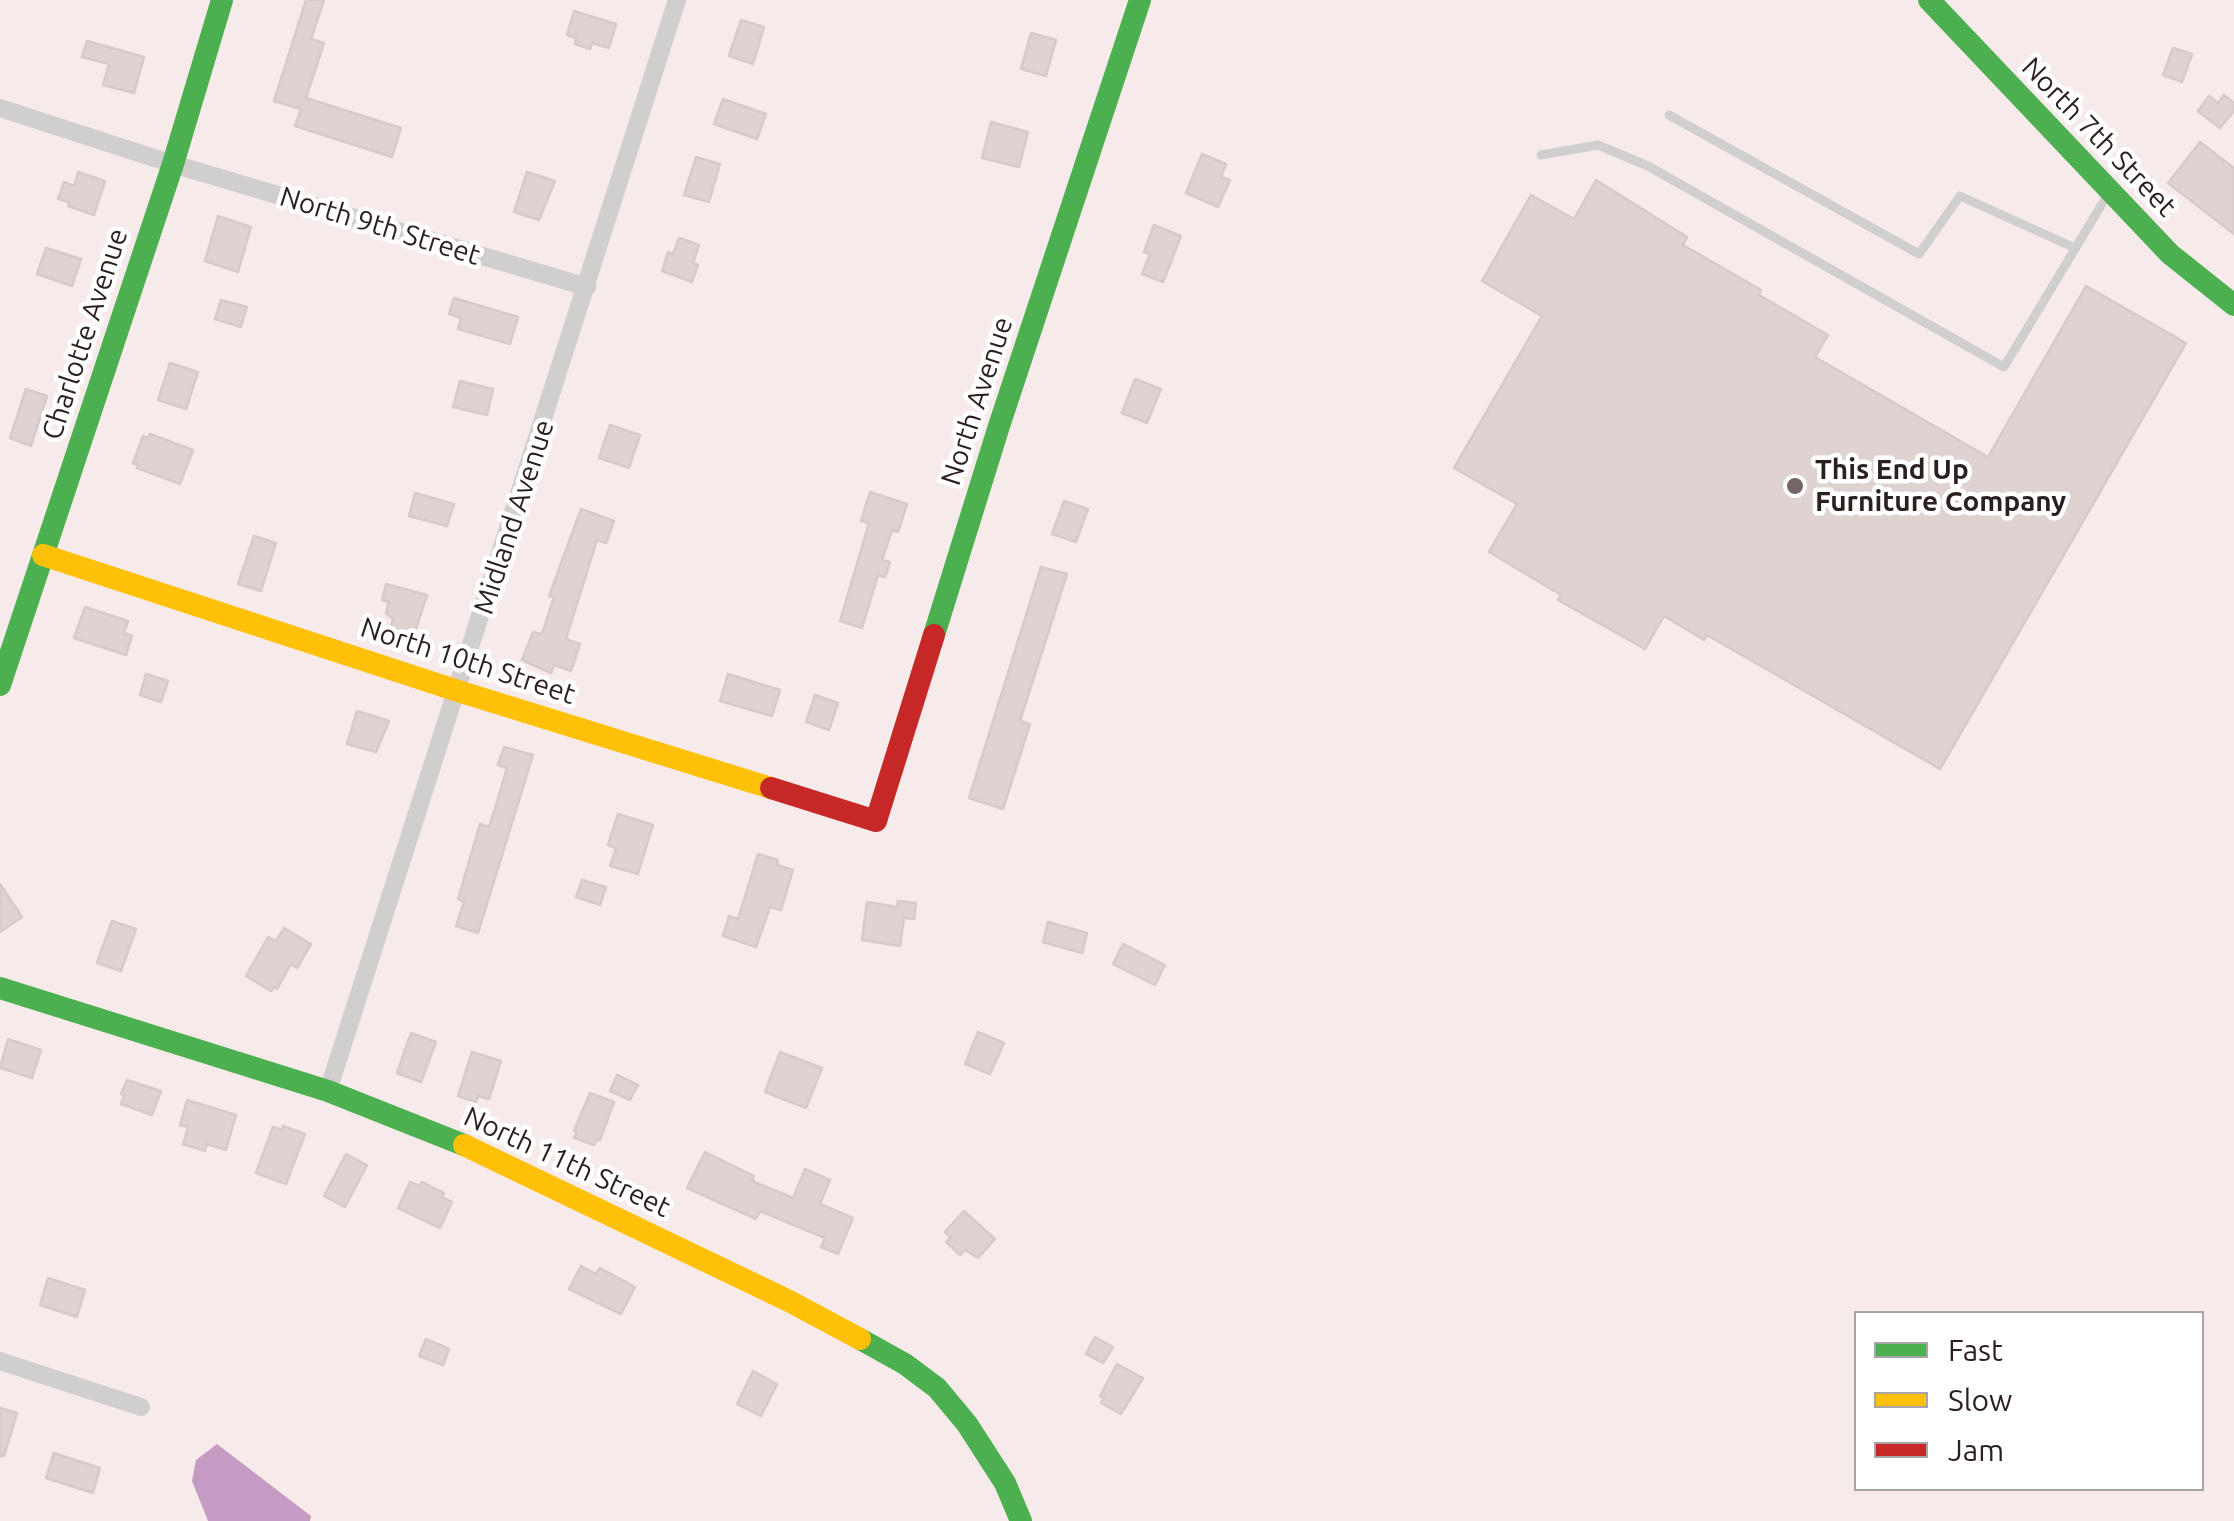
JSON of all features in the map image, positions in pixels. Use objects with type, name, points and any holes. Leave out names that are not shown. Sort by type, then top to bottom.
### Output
[{"type":"street","name":"Charlotte Avenue","points":[[0,685],[173,164],[222,0]]},
{"type":"street","name":"Midland Avenue","points":[[328,1091],[677,0]]},
{"type":"street","name":"North Avenue","points":[[876,821],[999,426],[1140,0]]},
{"type":"street","name":"North 7th Street","points":[[1929,0],[2170,254],[2234,305]]},
{"type":"street","name":"North 9th Street","points":[[0,108],[173,164],[588,287]]},
{"type":"street","name":"North 10th Street","points":[[43,555],[458,691],[876,821]]},
{"type":"street","name":"North 11th Street","points":[[0,988],[328,1091],[479,1152],[772,1293],[905,1364],[936,1388],[967,1424],[1004,1483],[1021,1521]]},
{"type":"street","points":[[0,1361],[141,1407]]},
{"type":"lane","points":[[1669,114],[1919,254],[1960,196],[2075,248]]},
{"type":"lane","points":[[1542,155],[1598,145],[1648,166],[2004,367],[2109,192]]},
{"type":"shaded area","points":[[217,1444],[311,1516],[310,1521],[208,1521],[192,1481],[196,1460]]},
{"type":"building","points":[[306,0],[324,0],[311,39],[324,43],[306,98],[401,128],[392,157],[295,126],[301,109],[274,101]]},
{"type":"building","points":[[574,11],[616,24],[609,48],[592,43],[590,49],[575,44],[576,38],[567,35]]},
{"type":"building","points":[[741,20],[764,27],[753,64],[729,56]]},
{"type":"building","points":[[1031,33],[1056,40],[1046,76],[1021,69]]},
{"type":"building","points":[[87,41],[144,57],[134,93],[103,85],[109,64],[82,57]]},
{"type":"building","points":[[2173,48],[2192,54],[2182,82],[2163,75]]},
{"type":"building","points":[[2224,95],[2234,103],[2234,111],[2220,128],[2198,111],[2209,96],[2218,103]]},
{"type":"building","points":[[723,99],[766,114],[757,139],[714,124]]},
{"type":"building","points":[[991,122],[1028,132],[1019,167],[982,158]]},
{"type":"building","points":[[2200,142],[2234,168],[2234,234],[2168,183]]},
{"type":"building","points":[[1202,154],[1226,164],[1221,177],[1230,180],[1218,207],[1186,193]]},
{"type":"building","points":[[696,157],[720,164],[709,202],[684,195]]},
{"type":"building","points":[[78,172],[105,181],[94,215],[58,199],[64,182],[74,186]]},
{"type":"building","points":[[527,172],[555,181],[539,220],[514,212]]},
{"type":"building","name":"This End Up Furniture Company","points":[[1596,180],[1687,237],[1683,245],[1828,335],[1815,357],[1988,457],[2086,286],[2186,343],[1940,769],[1707,635],[1704,640],[1664,616],[1645,649],[1558,600],[1561,595],[1489,552],[1517,504],[1454,468],[1542,316],[1482,281],[1531,195],[1574,219]]},
{"type":"building","points":[[218,216],[251,227],[238,272],[205,261]]},
{"type":"building","points":[[1154,225],[1181,236],[1163,282],[1142,274],[1150,254],[1144,252]]},
{"type":"building","points":[[679,238],[699,245],[692,282],[662,271],[668,252],[673,254]]},
{"type":"building","points":[[46,248],[81,259],[72,286],[37,274]]},
{"type":"building","points":[[454,298],[518,317],[510,344],[458,329],[461,318],[449,314]]},
{"type":"building","points":[[221,300],[247,307],[241,327],[215,319]]},
{"type":"building","points":[[170,363],[198,372],[186,409],[158,400]]},
{"type":"building","points":[[1135,379],[1161,389],[1147,423],[1122,413]]},
{"type":"building","points":[[460,381],[493,389],[487,415],[453,407]]},
{"type":"building","points":[[26,389],[47,396],[31,446],[10,438]]},
{"type":"building","points":[[610,425],[640,435],[629,468],[599,458]]},
{"type":"building","points":[[150,434],[193,450],[180,484],[133,463],[143,436],[148,438]]},
{"type":"building","points":[[870,492],[907,504],[898,532],[892,530],[882,560],[890,562],[885,577],[878,575],[862,628],[840,621],[869,523],[861,521]]},
{"type":"building","points":[[415,493],[454,504],[447,526],[409,516]]},
{"type":"building","points":[[1064,501],[1088,509],[1076,542],[1052,534]]},
{"type":"building","points":[[581,509],[614,521],[606,543],[597,540],[566,639],[580,644],[571,671],[554,665],[551,673],[522,660],[533,632],[543,631],[554,597],[549,596]]},
{"type":"building","points":[[254,536],[276,543],[261,591],[238,584]]},
{"type":"building","points":[[1041,567],[1067,574],[1020,721],[1030,724],[1003,809],[969,798]]},
{"type":"building","points":[[386,584],[427,595],[412,641],[389,634],[393,619],[386,613],[389,602],[382,600]]},
{"type":"building","points":[[85,607],[128,621],[124,633],[132,636],[126,655],[74,638]]},
{"type":"building","points":[[146,674],[168,681],[161,702],[140,695]]},
{"type":"building","points":[[728,674],[780,690],[772,716],[720,701]]},
{"type":"building","points":[[815,695],[838,703],[829,730],[806,722]]},
{"type":"building","points":[[357,711],[389,721],[376,752],[347,744]]},
{"type":"building","points":[[504,747],[533,755],[478,933],[456,926],[464,902],[458,899],[480,824],[489,827],[493,815],[507,768],[498,765]]},
{"type":"building","points":[[618,814],[653,825],[638,874],[610,866],[616,848],[608,845]]},
{"type":"building","points":[[758,854],[793,870],[781,910],[770,907],[756,947],[723,936],[729,916],[738,919]]},
{"type":"building","points":[[582,880],[606,887],[600,905],[576,897]]},
{"type":"building","points":[[0,884],[22,917],[0,932]]},
{"type":"building","points":[[898,901],[916,903],[914,919],[904,918],[900,946],[862,940],[867,902],[897,907]]},
{"type":"building","points":[[112,921],[136,929],[121,971],[97,963]]},
{"type":"building","points":[[1048,922],[1087,933],[1082,953],[1043,942]]},
{"type":"building","points":[[284,928],[311,944],[297,968],[291,964],[277,989],[271,991],[246,976],[268,937],[276,941]]},
{"type":"building","points":[[1123,944],[1165,965],[1155,985],[1113,964]]},
{"type":"building","points":[[978,1032],[1004,1043],[990,1074],[965,1064]]},
{"type":"building","points":[[411,1033],[436,1042],[421,1082],[397,1073]]},
{"type":"building","points":[[8,1039],[41,1050],[32,1078],[0,1068]]},
{"type":"building","points":[[472,1052],[501,1061],[489,1099],[478,1096],[476,1102],[458,1096]]},
{"type":"building","points":[[780,1052],[822,1068],[806,1108],[765,1092]]},
{"type":"building","points":[[617,1075],[638,1085],[630,1100],[610,1091]]},
{"type":"building","points":[[127,1080],[161,1091],[152,1115],[121,1104]]},
{"type":"building","points":[[590,1093],[614,1102],[600,1140],[594,1145],[574,1138]]},
{"type":"building","points":[[187,1100],[236,1115],[226,1150],[207,1144],[205,1151],[183,1144],[188,1127],[180,1125]]},
{"type":"building","points":[[283,1126],[305,1134],[286,1184],[256,1173],[273,1127],[282,1130]]},
{"type":"building","points":[[705,1152],[754,1176],[752,1181],[793,1198],[805,1169],[830,1180],[820,1204],[853,1218],[838,1254],[821,1247],[825,1238],[760,1211],[756,1219],[687,1188]]},
{"type":"building","points":[[346,1154],[367,1165],[345,1207],[324,1196]]},
{"type":"building","points":[[410,1182],[420,1186],[422,1182],[444,1193],[442,1197],[452,1202],[440,1228],[398,1208]]},
{"type":"building","points":[[964,1211],[995,1239],[978,1258],[965,1250],[960,1255],[946,1242],[951,1238],[945,1232]]},
{"type":"building","points":[[581,1266],[596,1274],[600,1268],[635,1287],[621,1314],[569,1289]]},
{"type":"building","points":[[48,1278],[85,1290],[77,1317],[40,1305]]},
{"type":"building","points":[[1095,1337],[1113,1347],[1103,1363],[1086,1354]]},
{"type":"building","points":[[426,1339],[449,1349],[443,1365],[419,1356]]},
{"type":"building","points":[[1117,1364],[1143,1378],[1121,1414],[1101,1403],[1104,1398],[1100,1396]]},
{"type":"building","points":[[753,1371],[777,1384],[761,1416],[737,1404]]},
{"type":"building","points":[[0,1408],[17,1413],[4,1456],[0,1456]]},
{"type":"building","points":[[54,1453],[100,1468],[93,1493],[46,1478]]},
{"type":"traffic: fast","points":[[0,685],[173,164],[222,0]]},
{"type":"traffic: fast","points":[[934,635],[1140,0]]},
{"type":"traffic: fast","points":[[1929,0],[2170,254],[2234,305]]},
{"type":"traffic: fast","points":[[0,988],[328,1091],[464,1145]]},
{"type":"traffic: fast","points":[[860,1339],[905,1364],[937,1388],[967,1424],[1005,1483],[1021,1521]]},
{"type":"traffic: slow","points":[[43,555],[458,691],[771,788]]},
{"type":"traffic: slow","points":[[464,1145],[860,1339]]},
{"type":"traffic: jam","points":[[771,788],[876,821],[934,635]]},
{"type":"place","name":"This End Up Furniture Company","points":[[1795,486]]}]
